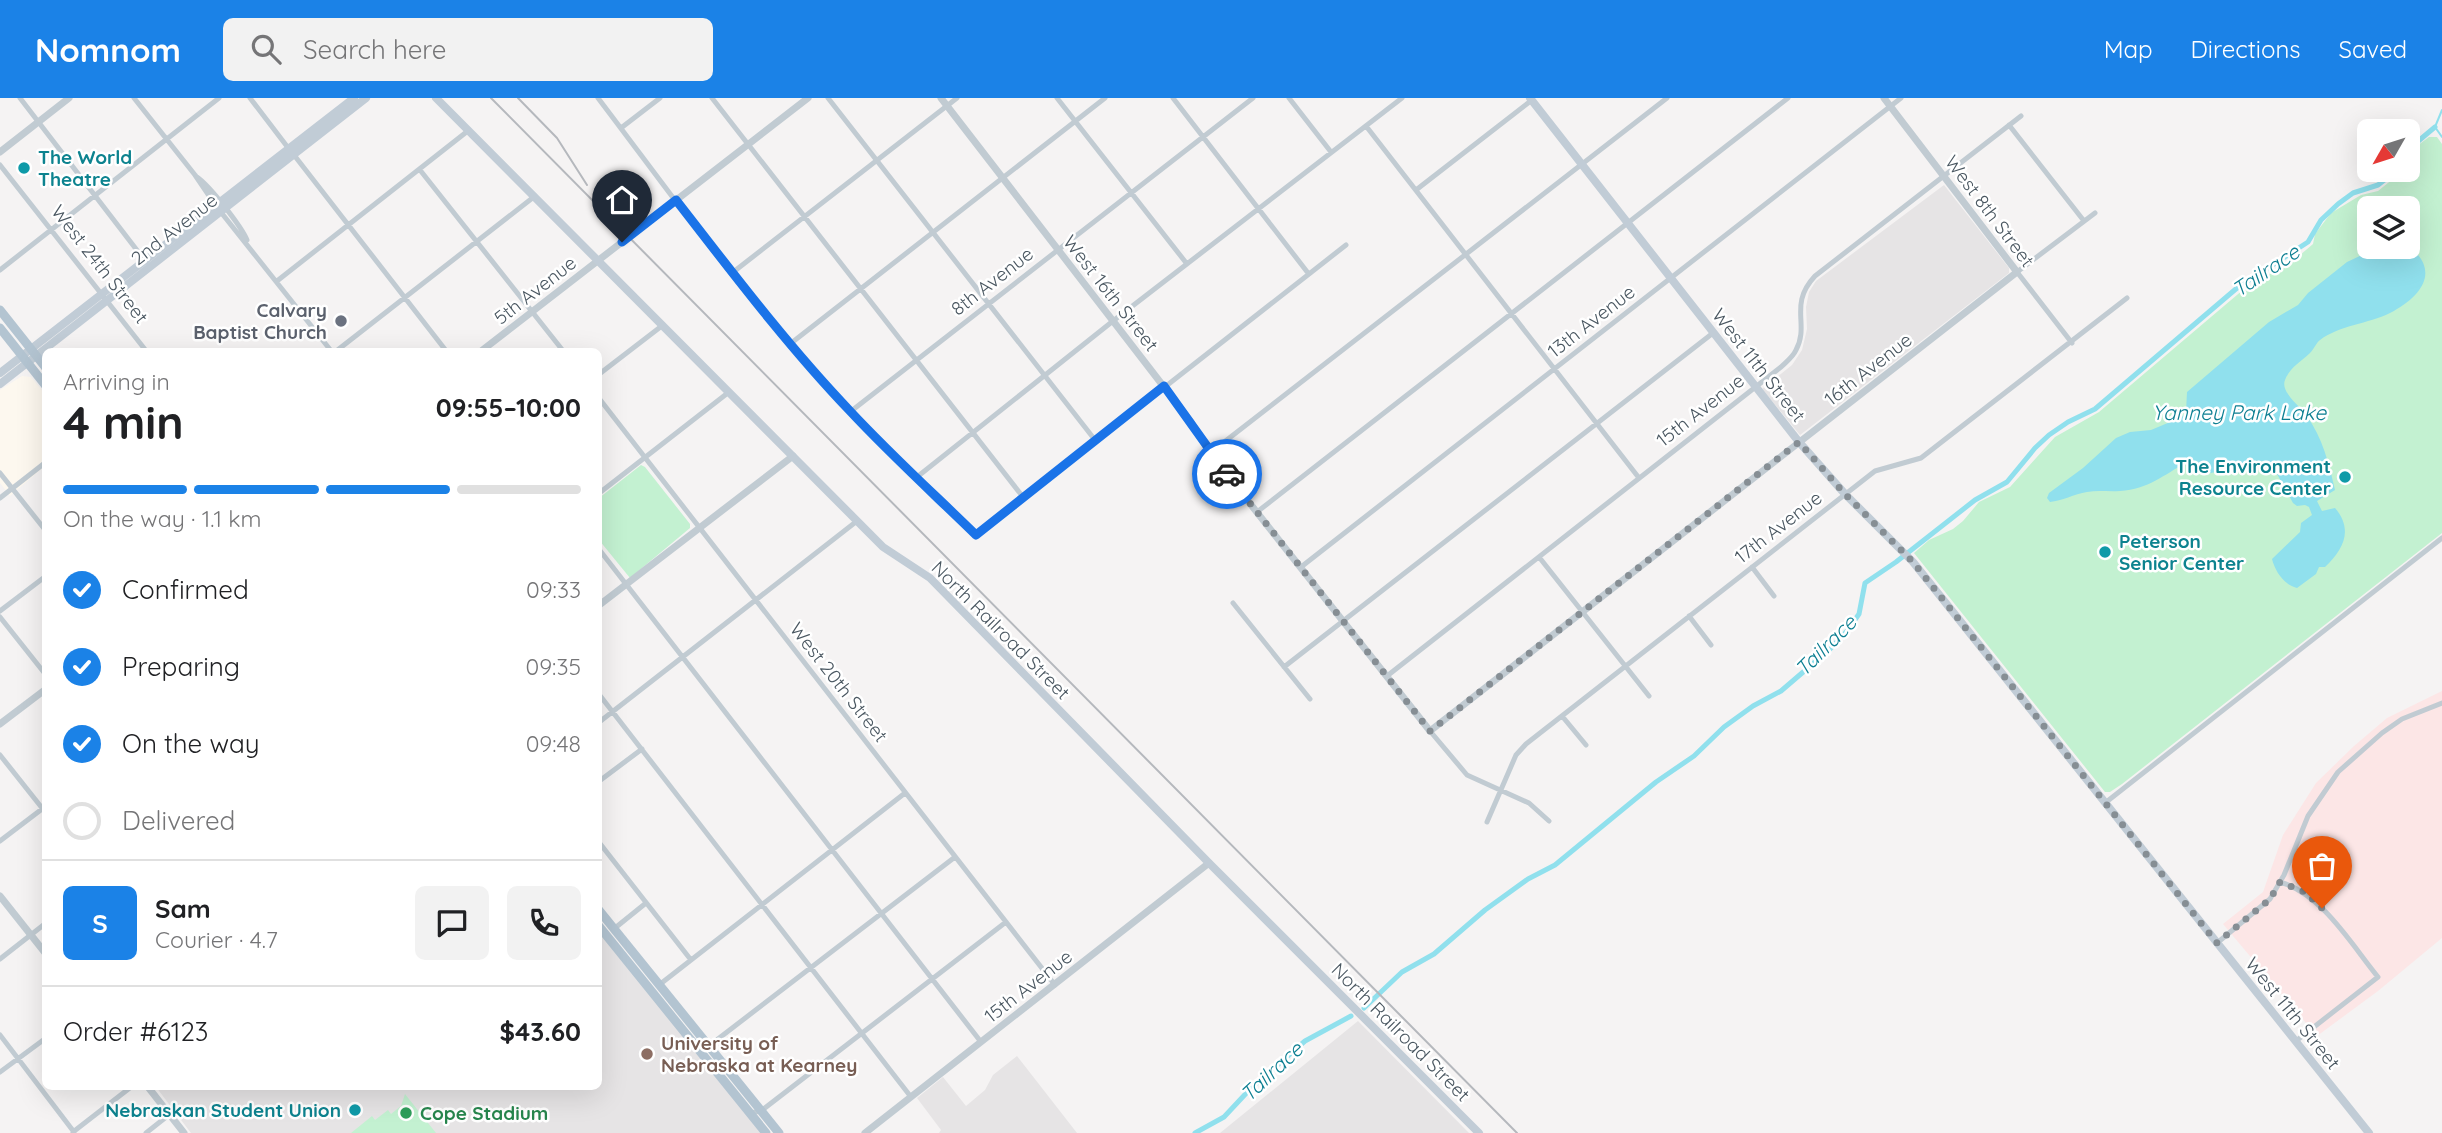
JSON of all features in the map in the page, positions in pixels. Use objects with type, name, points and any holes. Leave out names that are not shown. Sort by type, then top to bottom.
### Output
[{"type":"main road","name":"2nd Avenue","points":[[0,373],[33,353],[220,208],[307,140],[354,98]]},
{"type":"main road","name":"2nd Avenue","points":[[307,140],[366,98]]},
{"type":"main road","name":"North Railroad Street","points":[[436,98],[889,552],[930,578],[1479,1133]]},
{"type":"main road","name":"West 11th Street","points":[[1532,101],[1799,442],[1845,494],[1913,562],[2369,1133]]},
{"type":"main road","points":[[0,310],[42,363]]},
{"type":"main road","points":[[0,328],[42,381]]},
{"type":"main road","name":"2nd Avenue","points":[[0,384],[25,359]]},
{"type":"main road","points":[[602,913],[660,984],[766,1133]]},
{"type":"main road","points":[[602,930],[651,991],[779,1133]]},
{"type":"street","points":[[20,98],[147,264]]},
{"type":"street","points":[[0,152],[69,98]]},
{"type":"street","points":[[134,98],[195,175],[205,183],[220,208],[330,348]]},
{"type":"street","points":[[0,270],[219,98]]},
{"type":"street","points":[[250,98],[444,348]]},
{"type":"street","points":[[598,98],[790,344],[850,412],[976,535],[1346,244]]},
{"type":"street","points":[[621,128],[660,98]]},
{"type":"street","points":[[712,98],[1023,497]]},
{"type":"street","name":"5th Avenue","points":[[485,348],[807,98]]},
{"type":"street","points":[[828,98],[1095,440]]},
{"type":"street","name":"West 16th Street","points":[[941,98],[1164,386],[1210,453],[1467,775],[1529,803],[1549,821]]},
{"type":"street","points":[[732,273],[957,98]]},
{"type":"street","points":[[1057,98],[1187,264]]},
{"type":"street","points":[[790,344],[1105,98]]},
{"type":"street","points":[[1173,98],[1308,273]]},
{"type":"street","name":"8th Avenue","points":[[850,412],[1253,98]]},
{"type":"street","points":[[1289,98],[1331,152]]},
{"type":"street","points":[[917,477],[1113,321],[1402,98]]},
{"type":"street","points":[[1416,190],[1532,101],[1542,98]]},
{"type":"street","points":[[1210,453],[1667,98]]},
{"type":"street","points":[[1257,512],[1788,98]]},
{"type":"street","name":"West 8th Street","points":[[1884,98],[2072,343]]},
{"type":"street","name":"13th Avenue","points":[[1301,567],[1901,98]]},
{"type":"street","name":"15th Avenue","points":[[1387,676],[1781,367],[1796,350],[1800,331],[1800,301],[1808,283],[2021,116]]},
{"type":"street","points":[[2009,125],[2084,221]]},
{"type":"street","points":[[1366,126],[1639,478]]},
{"type":"street","points":[[277,281],[469,130]]},
{"type":"street","name":"West 24th Street","points":[[0,165],[144,348]]},
{"type":"street","points":[[420,170],[561,348]]},
{"type":"street","points":[[338,348],[536,196]]},
{"type":"street","name":"16th Avenue","points":[[1430,731],[2095,213]]},
{"type":"street","name":"17th Avenue","points":[[1487,822],[1516,755],[1526,744],[1875,471],[1921,458],[2127,298]]},
{"type":"street","points":[[602,372],[663,325]]},
{"type":"street","points":[[1284,667],[1713,333]]},
{"type":"street","points":[[602,491],[729,392]]},
{"type":"street","name":"West 20th Street","points":[[602,402],[1055,985]]},
{"type":"street","points":[[602,603],[793,456]]},
{"type":"street","points":[[0,498],[42,465]]},
{"type":"street","points":[[0,473],[42,526]]},
{"type":"street","points":[[602,720],[858,521]]},
{"type":"street","points":[[2105,803],[2442,538]]},
{"type":"street","points":[[602,553],[981,1042]]},
{"type":"street","points":[[1539,557],[1649,696]]},
{"type":"street","points":[[1752,567],[1774,596]]},
{"type":"street","points":[[0,611],[42,579]]},
{"type":"street","points":[[1233,604],[1310,699]]},
{"type":"street","points":[[1689,616],[1711,645]]},
{"type":"street","points":[[0,617],[42,670]]},
{"type":"street","points":[[0,724],[42,692]]},
{"type":"street","points":[[602,697],[911,1097]]},
{"type":"street","points":[[2217,943],[2270,899],[2308,816],[2338,772],[2402,719],[2442,703]]},
{"type":"street","points":[[1562,716],[1586,745]]},
{"type":"street","points":[[602,779],[642,749]]},
{"type":"street","points":[[0,755],[42,807]]},
{"type":"street","points":[[651,991],[905,793]]},
{"type":"street","points":[[0,841],[42,810]]},
{"type":"street","points":[[602,846],[691,960]]},
{"type":"street","points":[[706,1050],[955,857]]},
{"type":"street","name":"15th Avenue","points":[[865,1133],[1209,863]]},
{"type":"street","points":[[2280,882],[2305,892],[2322,908],[2378,977],[2296,1041]]},
{"type":"street","points":[[0,896],[42,949]]},
{"type":"street","points":[[615,928],[646,904]]},
{"type":"street","points":[[750,1113],[761,1111],[1006,922]]},
{"type":"street","points":[[0,959],[42,926]]},
{"type":"street","points":[[0,1035],[73,1132],[127,1090]]},
{"type":"street","points":[[0,1072],[42,1041]]},
{"type":"street","points":[[150,1090],[184,1133]]},
{"type":"street","points":[[146,1133],[170,1114]]},
{"type":"shaded area","points":[[1944,185],[2009,268],[2009,273],[1800,435],[1762,389],[1792,365],[1802,350],[1807,329],[1806,307],[1809,292],[1816,281]]},
{"type":"shaded area","points":[[22,376],[31,377],[42,390],[42,469],[10,496],[0,483],[0,390]]},
{"type":"shaded area","points":[[2442,691],[2442,938],[2378,991],[2317,1036],[2223,924],[2263,892],[2283,835],[2316,783],[2387,718]]},
{"type":"shaded area","name":"University of Nebraska at Kearney","points":[[602,935],[761,1133],[191,1133],[158,1090],[602,1090]]},
{"type":"shaded area","points":[[1358,1021],[1469,1133],[1220,1133]]},
{"type":"shaded area","points":[[1017,1056],[1077,1133],[939,1133],[941,1130],[917,1098],[943,1077],[966,1106],[985,1090],[993,1075]]},
{"type":"green space","points":[[2429,137],[2437,137],[2442,144],[2442,533],[2122,784],[2110,792],[2105,792],[1914,553],[1929,540],[1953,529],[1979,502],[2010,487],[2055,437],[2099,412],[2244,289],[2293,261],[2313,244],[2315,234],[2331,213],[2357,197],[2357,259],[2420,259],[2420,196],[2359,196],[2378,191],[2389,182],[2420,182],[2420,144]]},
{"type":"green space","points":[[641,465],[690,524],[690,528],[630,578],[602,544],[602,496]]},
{"type":"green space","name":"Cope Stadium","points":[[405,1094],[436,1133],[351,1133],[372,1116],[375,1120],[388,1110],[391,1114],[401,1106]]},
{"type":"water","name":"Yanney Park Lake","points":[[2357,257],[2420,257],[2425,276],[2417,292],[2400,307],[2373,320],[2336,331],[2320,340],[2285,380],[2285,389],[2306,415],[2325,451],[2335,490],[2317,501],[2322,511],[2335,508],[2344,524],[2341,547],[2325,567],[2319,567],[2316,574],[2297,588],[2284,581],[2275,568],[2272,559],[2300,532],[2301,523],[2312,515],[2309,507],[2293,503],[2277,474],[2263,461],[2211,473],[2186,463],[2155,481],[2130,490],[2087,492],[2050,502],[2047,498],[2049,493],[2083,468],[2116,438],[2130,432],[2151,430],[2182,417],[2186,412],[2187,392],[2269,322],[2298,305],[2308,293]]},
{"type":"waterway","name":"Tailrace","points":[[2442,110],[2435,127],[2442,137]]},
{"type":"waterway","name":"Tailrace","points":[[2420,140],[2435,127]]},
{"type":"waterway","name":"Tailrace","points":[[1364,1008],[1402,972],[1434,954],[1485,910],[1528,879],[1555,865],[1656,782],[1694,756],[1724,727],[1753,706],[1781,691],[1847,631],[1859,614],[1865,583],[1975,500],[2007,482],[2049,435],[2095,409],[2237,288],[2308,242],[2321,220],[2338,204],[2353,193],[2382,182]]},
{"type":"waterway","name":"Tailrace","points":[[1195,1133],[1224,1117],[1252,1087],[1305,1041],[1351,1016]]},
{"type":"railway","points":[[491,98],[1517,1133]]},
{"type":"railway","points":[[518,98],[557,138],[587,185]]},
{"type":"way so far","points":[[1227,474],[1430,731],[1799,442],[1845,494],[1890,536],[1913,562],[2217,943],[2270,899],[2280,882],[2305,892],[2322,908]]},
{"type":"place","name":"The World Theatre","points":[[24,168]]},
{"type":"place","name":"Calvary Baptist Church","points":[[341,321]]},
{"type":"place","name":"The Environment Resource Center","points":[[2345,477]]},
{"type":"place","name":"Peterson Senior Center","points":[[2105,552]]},
{"type":"place","name":"University of Nebraska at Kearney","points":[[647,1054]]},
{"type":"place","name":"Nebraskan Student Union","points":[[355,1110]]},
{"type":"place","name":"Cope Stadium","points":[[406,1113]]},
{"type":"route","points":[[622,242],[676,200],[790,344],[850,412],[976,535],[1164,386],[1227,474]]}]
